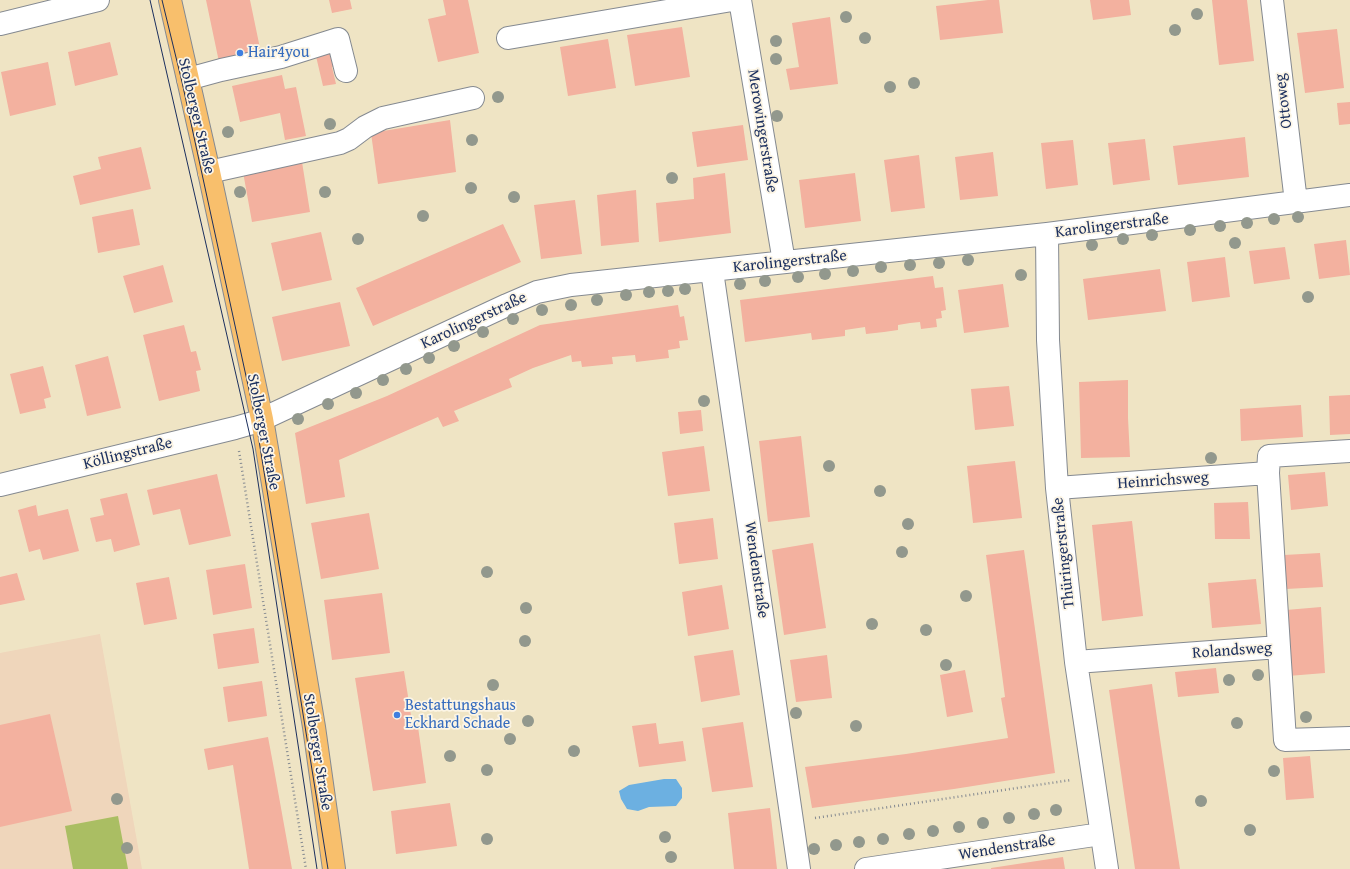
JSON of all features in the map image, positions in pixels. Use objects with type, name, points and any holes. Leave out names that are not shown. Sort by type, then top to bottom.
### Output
[{"type":"main road","name":"Stolberger Straße","points":[[170,0],[209,172],[259,420],[314,727],[334,869]]},
{"type":"street","points":[[0,24],[98,0]]},
{"type":"street","points":[[508,38],[732,0]]},
{"type":"street","name":"Merowingerstraße","points":[[740,0],[784,262]]},
{"type":"street","name":"Ottoweg","points":[[1272,0],[1296,202]]},
{"type":"street","points":[[188,79],[281,57],[338,38],[346,71]]},
{"type":"street","points":[[209,172],[340,144],[350,139],[364,127],[383,118],[474,98]]},
{"type":"street","name":"Karolingerstraße","points":[[259,420],[537,292],[571,285],[1047,234],[1350,195]]},
{"type":"street","name":"Thüringerstraße","points":[[1047,234],[1048,340],[1057,488],[1076,662],[1107,869]]},
{"type":"street","name":"Wendenstraße","points":[[712,271],[799,869]]},
{"type":"street","name":"Köllingstraße","points":[[0,485],[235,428],[259,420]]},
{"type":"street","points":[[1279,647],[1268,472],[1269,456],[1350,451]]},
{"type":"street","name":"Heinrichsweg","points":[[1057,488],[1268,472]]},
{"type":"street","name":"Rolandsweg","points":[[1076,662],[1279,647],[1285,740],[1350,738]]},
{"type":"street","name":"Wendenstraße","points":[[866,869],[1101,834]]},
{"type":"path","points":[[235,428],[306,869]]},
{"type":"path","points":[[792,821],[1093,776]]},
{"type":"shaded area","points":[[100,634],[142,869],[0,869],[0,653]]},
{"type":"green space","points":[[118,816],[128,869],[73,869],[65,826]]},
{"type":"water","points":[[664,779],[676,779],[682,788],[682,798],[676,806],[649,807],[638,811],[627,809],[621,799],[619,791],[629,785]]},
{"type":"building","points":[[206,0],[250,0],[261,53],[219,62]]},
{"type":"building","points":[[329,0],[350,0],[352,9],[332,13]]},
{"type":"building","points":[[443,0],[468,0],[479,53],[438,62],[428,19],[446,15]]},
{"type":"building","points":[[999,0],[1003,33],[940,40],[936,6]]},
{"type":"building","points":[[1090,0],[1129,0],[1131,15],[1093,20]]},
{"type":"building","points":[[1212,0],[1247,0],[1254,61],[1219,65]]},
{"type":"building","points":[[830,17],[838,84],[790,90],[786,69],[799,67],[792,23]]},
{"type":"building","points":[[682,27],[690,77],[635,86],[627,35]]},
{"type":"building","points":[[1337,29],[1344,88],[1305,93],[1297,33]]},
{"type":"building","points":[[608,39],[616,88],[568,96],[560,47]]},
{"type":"building","points":[[110,42],[118,75],[75,86],[68,52]]},
{"type":"building","points":[[331,48],[335,66],[332,67],[336,84],[323,86],[315,52]]},
{"type":"building","points":[[48,62],[56,105],[10,116],[1,72]]},
{"type":"building","points":[[282,75],[285,89],[296,87],[306,136],[285,140],[280,113],[240,122],[232,86]]},
{"type":"building","points":[[1350,102],[1350,124],[1339,125],[1337,103]]},
{"type":"building","points":[[450,120],[456,172],[378,184],[371,133]]},
{"type":"building","points":[[743,125],[748,160],[697,167],[692,132]]},
{"type":"building","points":[[1245,137],[1249,177],[1178,185],[1173,146]]},
{"type":"building","points":[[1145,139],[1150,180],[1113,185],[1108,143]]},
{"type":"building","points":[[1073,140],[1078,185],[1046,189],[1041,143]]},
{"type":"building","points":[[141,147],[151,189],[80,205],[73,176],[101,169],[98,157]]},
{"type":"building","points":[[993,152],[998,196],[960,200],[955,157]]},
{"type":"building","points":[[919,155],[925,208],[891,212],[884,160]]},
{"type":"building","points":[[302,162],[310,212],[252,222],[243,172]]},
{"type":"building","points":[[725,173],[731,233],[659,242],[656,203],[694,199],[693,178]]},
{"type":"building","points":[[855,173],[861,221],[805,228],[799,180]]},
{"type":"building","points":[[636,190],[639,242],[601,246],[597,195]]},
{"type":"building","points":[[575,200],[582,254],[541,259],[534,205]]},
{"type":"building","points":[[133,209],[140,245],[98,253],[92,217]]},
{"type":"building","points":[[503,224],[521,262],[373,326],[356,288]]},
{"type":"building","points":[[321,232],[332,280],[282,291],[271,243]]},
{"type":"building","points":[[1346,240],[1350,275],[1319,279],[1314,244]]},
{"type":"building","points":[[1285,247],[1290,279],[1254,284],[1249,251]]},
{"type":"building","points":[[1225,257],[1230,297],[1192,302],[1187,262]]},
{"type":"building","points":[[163,265],[173,302],[134,313],[123,276]]},
{"type":"building","points":[[1160,269],[1166,311],[1088,320],[1083,279]]},
{"type":"building","points":[[933,276],[935,288],[943,287],[946,310],[941,311],[942,318],[936,319],[937,327],[921,329],[920,322],[898,325],[898,330],[884,332],[866,334],[865,327],[845,330],[845,336],[812,340],[811,333],[745,342],[740,300]]},
{"type":"building","points":[[1003,284],[1009,327],[964,333],[958,290]]},
{"type":"building","points":[[340,302],[350,346],[282,361],[272,317]]},
{"type":"building","points":[[678,305],[680,317],[684,316],[688,340],[679,341],[680,348],[668,350],[669,358],[636,362],[635,355],[612,357],[613,364],[582,367],[581,361],[572,362],[571,355],[533,368],[509,379],[512,387],[454,411],[459,421],[443,427],[438,417],[339,460],[345,497],[306,504],[295,433],[387,396],[540,325]]},
{"type":"building","points":[[184,325],[191,352],[196,351],[201,370],[196,371],[200,391],[159,401],[143,335]]},
{"type":"building","points":[[108,356],[121,408],[87,416],[75,365]]},
{"type":"building","points":[[43,366],[51,397],[44,399],[46,408],[20,414],[10,374]]},
{"type":"building","points":[[1128,380],[1130,457],[1081,458],[1079,382]]},
{"type":"building","points":[[1009,386],[1014,426],[975,430],[971,389]]},
{"type":"building","points":[[1350,395],[1350,434],[1330,435],[1329,396]]},
{"type":"building","points":[[1301,405],[1303,437],[1241,441],[1240,409]]},
{"type":"building","points":[[701,410],[703,431],[680,434],[678,412]]},
{"type":"building","points":[[801,436],[810,517],[768,522],[759,441]]},
{"type":"building","points":[[704,446],[710,491],[668,496],[662,452]]},
{"type":"building","points":[[1015,461],[1022,518],[973,523],[967,466]]},
{"type":"building","points":[[1325,472],[1328,506],[1291,510],[1288,475]]},
{"type":"building","points":[[217,474],[231,536],[189,545],[180,509],[153,515],[147,490]]},
{"type":"building","points":[[127,493],[140,545],[114,552],[111,539],[96,542],[90,518],[104,515],[100,499]]},
{"type":"building","points":[[1248,502],[1250,539],[1215,539],[1214,503]]},
{"type":"building","points":[[36,505],[38,516],[68,509],[79,551],[43,560],[40,549],[29,552],[18,510]]},
{"type":"building","points":[[369,513],[379,569],[321,579],[311,523]]},
{"type":"building","points":[[713,518],[718,559],[679,564],[674,523]]},
{"type":"building","points":[[1132,521],[1143,616],[1102,621],[1092,525]]},
{"type":"building","points":[[813,543],[826,628],[784,635],[772,550]]},
{"type":"building","points":[[1024,550],[1055,773],[954,789],[812,808],[805,767],[906,754],[1008,738],[1001,698],[1005,697],[986,555]]},
{"type":"building","points":[[1320,553],[1323,587],[1286,589],[1284,555]]},
{"type":"building","points":[[245,564],[252,608],[213,615],[206,570]]},
{"type":"building","points":[[17,573],[25,600],[0,605],[0,577]]},
{"type":"building","points":[[169,577],[177,619],[144,625],[136,583]]},
{"type":"building","points":[[1256,579],[1261,624],[1212,628],[1208,583]]},
{"type":"building","points":[[722,585],[729,629],[688,636],[682,592]]},
{"type":"building","points":[[382,593],[390,653],[332,660],[324,600]]},
{"type":"building","points":[[1321,607],[1325,673],[1288,676],[1286,610]]},
{"type":"building","points":[[254,628],[259,663],[218,669],[213,634]]},
{"type":"building","points":[[733,650],[740,695],[701,702],[694,656]]},
{"type":"building","points":[[827,655],[832,698],[796,702],[790,660]]},
{"type":"building","points":[[1216,668],[1219,693],[1178,697],[1175,672]]},
{"type":"building","points":[[965,670],[973,712],[947,717],[940,675]]},
{"type":"building","points":[[404,671],[413,728],[418,727],[426,783],[373,791],[355,678]]},
{"type":"building","points":[[262,681],[267,716],[228,722],[223,687]]},
{"type":"building","points":[[1152,684],[1180,869],[1135,869],[1109,690]]},
{"type":"building","points":[[50,714],[72,811],[0,827],[0,725]]},
{"type":"building","points":[[743,722],[753,787],[712,792],[702,728]]},
{"type":"building","points":[[656,723],[659,744],[683,741],[686,761],[639,767],[632,726]]},
{"type":"building","points":[[268,737],[292,869],[249,869],[233,765],[208,770],[204,749]]},
{"type":"building","points":[[1310,756],[1314,798],[1286,800],[1283,758]]},
{"type":"building","points":[[450,803],[457,846],[396,854],[391,811]]},
{"type":"building","points":[[770,808],[777,869],[734,869],[728,813]]},
{"type":"building","points":[[1063,857],[1065,869],[991,869],[991,868]]},
{"type":"tram line","points":[[150,0],[253,449],[317,869]]},
{"type":"tram line","points":[[162,0],[182,82],[256,422],[328,869]]},
{"type":"place","name":"Hair4you","points":[[240,53]]},
{"type":"place","name":"Bestattungshaus Eckhard Schade","points":[[397,715]]}]
